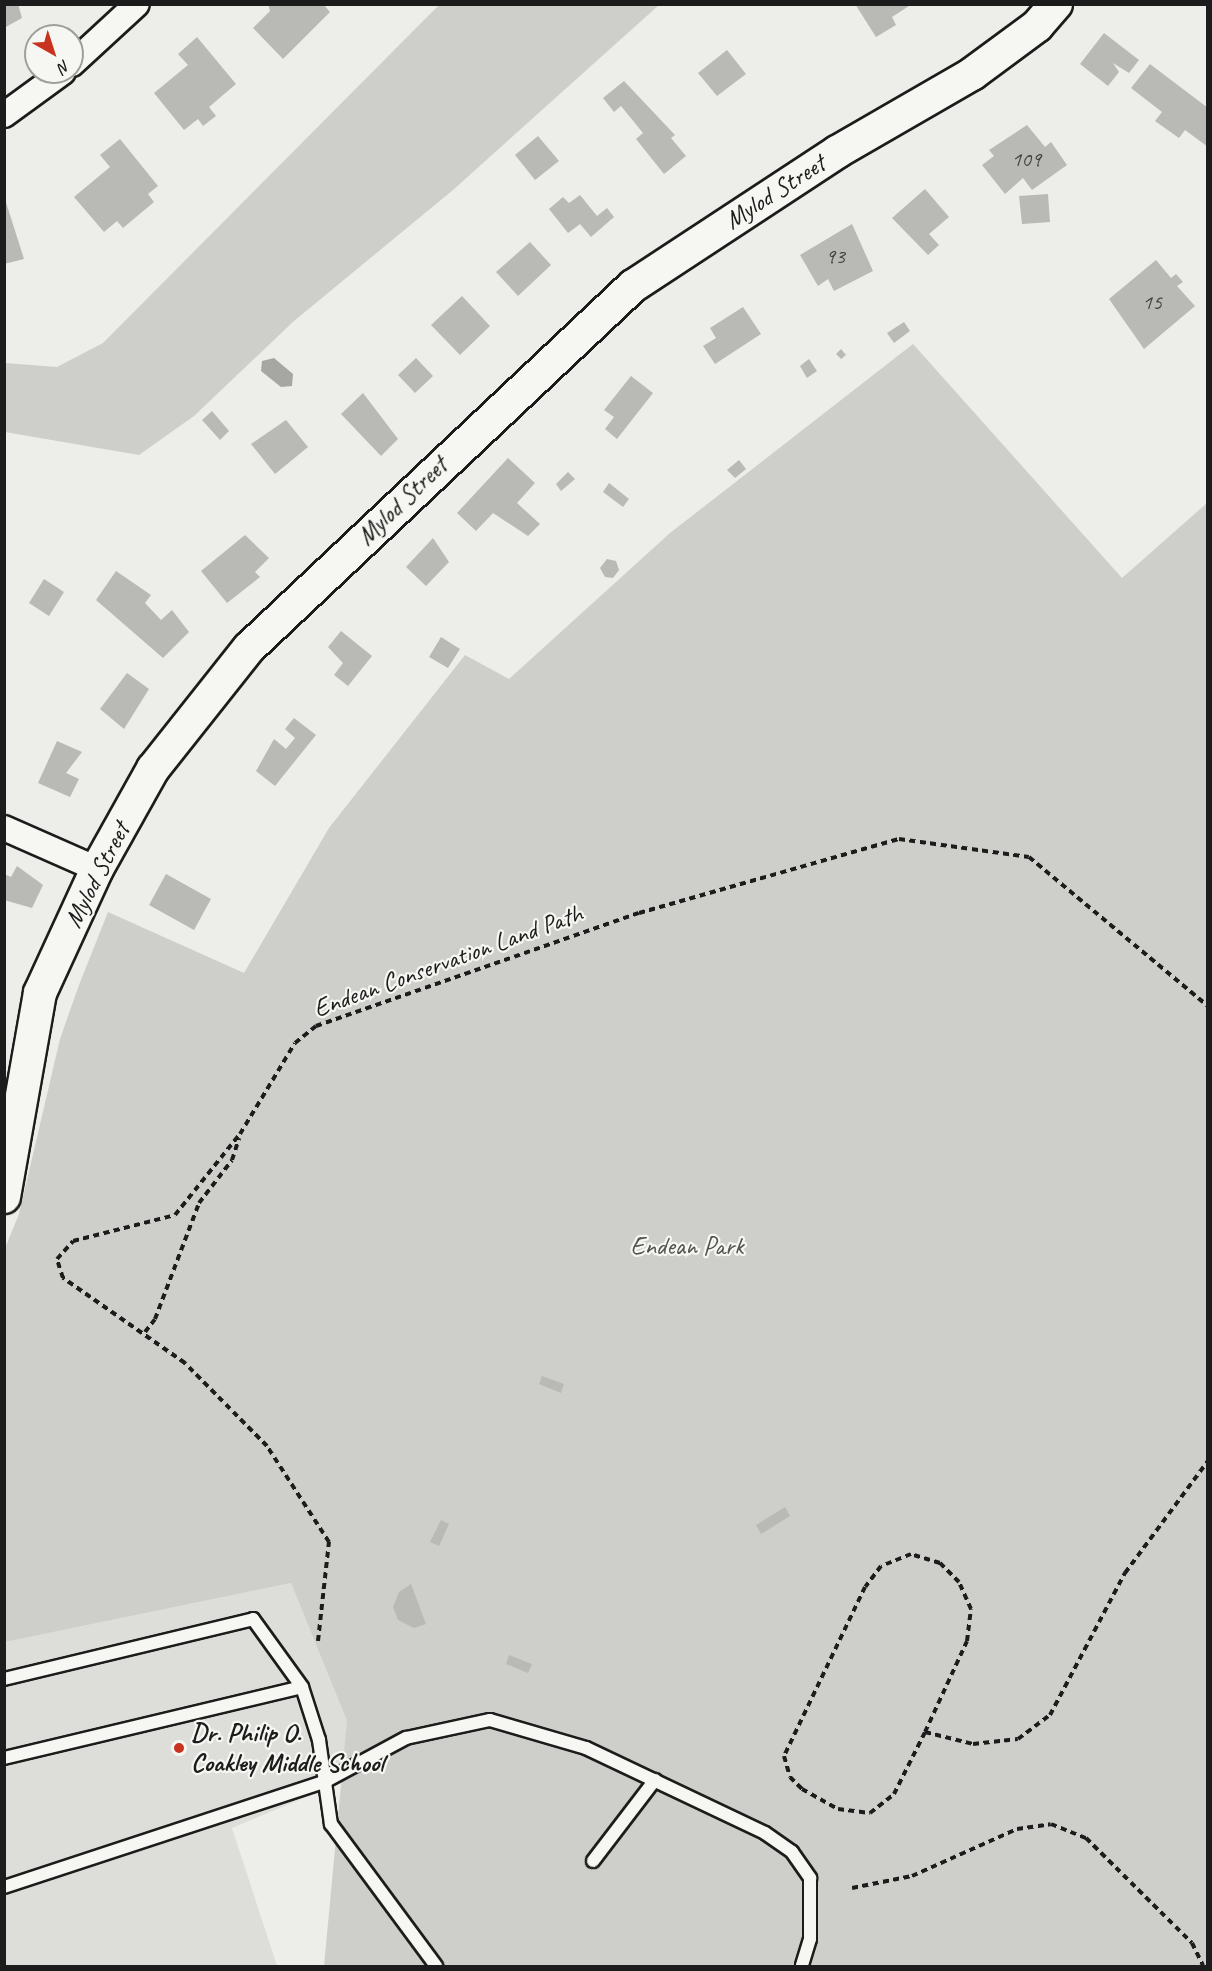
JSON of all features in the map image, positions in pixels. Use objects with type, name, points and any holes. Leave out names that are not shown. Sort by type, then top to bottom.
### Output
[{"type":"street","points":[[84,53],[137,4]]},
{"type":"street","name":"Mylod Street","points":[[4,1197],[40,993],[97,869],[153,769],[249,648],[572,339],[633,286],[837,152],[972,74],[1037,26],[1056,4]]},
{"type":"street","points":[[4,115],[47,84]]},
{"type":"street","points":[[4,828],[97,869]]},
{"type":"lane","points":[[4,1679],[253,1619],[302,1687],[326,1781],[331,1824],[436,1966]]},
{"type":"lane","points":[[4,1758],[302,1687]]},
{"type":"lane","points":[[4,1887],[326,1781],[406,1738],[490,1720],[586,1748],[765,1833],[792,1852],[810,1878],[810,1939],[802,1966]]},
{"type":"lane","points":[[593,1862],[654,1780]]},
{"type":"path","name":"Endean Conservation Land Path","points":[[318,1641],[329,1542],[267,1446],[185,1363],[145,1332],[63,1278],[57,1259],[73,1241],[175,1215],[240,1134],[295,1044],[316,1026],[639,913],[899,839],[1029,857],[1208,1006]]},
{"type":"path","points":[[145,1332],[155,1319],[199,1203],[232,1160],[240,1134]]},
{"type":"path","points":[[925,1732],[973,1744],[1018,1739],[1050,1716],[1125,1573],[1208,1461]]},
{"type":"path","points":[[911,1554],[940,1563],[959,1582],[971,1609],[967,1641],[925,1732],[894,1794],[870,1813],[838,1809],[802,1789],[790,1777],[784,1756],[865,1587],[881,1566],[911,1554]]},
{"type":"path","points":[[852,1888],[912,1876],[1017,1829],[1052,1824],[1086,1838],[1192,1943],[1203,1966]]},
{"type":"shaded area","points":[[274,358],[293,374],[292,386],[281,387],[261,371],[262,361]]},
{"type":"shaded area","name":"Dr. Philip O. Coakley Middle School","points":[[291,1583],[347,1721],[359,1775],[232,1828],[277,1966],[5,1966],[5,1642]]},
{"type":"green space","points":[[439,5],[659,5],[453,190],[294,321],[194,416],[139,455],[5,432],[5,363],[57,367],[103,343]]},
{"type":"green space","name":"Endean Park","points":[[913,344],[1122,578],[1207,503],[1207,1966],[324,1966],[347,1721],[291,1583],[5,1642],[5,1248],[19,1214],[60,1039],[79,985],[108,912],[244,973],[329,828],[465,655],[509,679],[670,533]]},
{"type":"building","points":[[4,4],[18,4],[22,18],[4,28]]},
{"type":"building","points":[[268,4],[323,4],[330,12],[283,59],[253,28],[270,11]]},
{"type":"building","points":[[855,4],[912,4],[892,17],[896,25],[876,37]]},
{"type":"building","points":[[1104,33],[1139,60],[1129,73],[1113,63],[1119,72],[1108,86],[1080,64]]},
{"type":"building","points":[[197,37],[236,84],[209,107],[216,116],[203,126],[198,119],[184,130],[154,93],[188,65],[178,54]]},
{"type":"building","points":[[727,50],[746,74],[717,96],[698,73]]},
{"type":"building","points":[[1150,64],[1208,108],[1208,147],[1185,130],[1179,138],[1155,121],[1162,112],[1131,88]]},
{"type":"building","points":[[624,81],[675,135],[671,138],[686,156],[664,174],[636,139],[643,133],[621,106],[614,112],[603,98]]},
{"type":"building","points":[[1027,125],[1045,147],[1051,142],[1067,165],[1032,190],[1023,178],[1005,194],[982,165],[994,156],[989,150]]},
{"type":"building","points":[[538,136],[559,161],[535,180],[515,155]]},
{"type":"building","points":[[120,139],[158,186],[148,194],[154,202],[123,228],[117,221],[104,232],[74,197],[110,167],[100,155]]},
{"type":"building","points":[[925,189],[949,217],[929,234],[939,245],[928,255],[892,218]]},
{"type":"building","points":[[1048,194],[1050,222],[1022,224],[1019,196]]},
{"type":"building","points":[[580,195],[597,216],[607,208],[614,217],[591,237],[580,224],[568,233],[549,209],[563,197],[569,203]]},
{"type":"building","points":[[4,196],[24,259],[4,264]]},
{"type":"building","points":[[852,224],[873,271],[834,291],[828,279],[818,286],[800,255]]},
{"type":"building","points":[[530,242],[551,265],[518,296],[496,272]]},
{"type":"building","points":[[1156,260],[1171,278],[1176,274],[1183,282],[1177,286],[1195,306],[1144,349],[1109,299]]},
{"type":"building","points":[[462,296],[490,326],[460,355],[431,325]]},
{"type":"building","points":[[743,307],[761,334],[715,364],[703,346],[716,338],[710,328]]},
{"type":"building","points":[[904,322],[910,331],[894,343],[887,333]]},
{"type":"building","points":[[841,349],[846,355],[841,359],[836,354]]},
{"type":"building","points":[[416,358],[433,376],[415,393],[398,375]]},
{"type":"building","points":[[809,359],[817,371],[807,378],[800,366]]},
{"type":"building","points":[[631,376],[653,393],[617,439],[605,429],[614,417],[604,410]]},
{"type":"building","points":[[363,393],[398,439],[381,456],[341,414]]},
{"type":"building","points":[[212,411],[229,431],[220,440],[202,420]]},
{"type":"building","points":[[286,420],[308,447],[275,474],[251,444]]},
{"type":"building","points":[[508,458],[535,483],[517,503],[540,524],[528,536],[493,513],[476,531],[457,513]]},
{"type":"building","points":[[739,460],[746,469],[735,478],[727,470]]},
{"type":"building","points":[[568,472],[575,479],[561,491],[556,484]]},
{"type":"building","points":[[609,483],[629,499],[623,507],[603,492]]},
{"type":"building","points":[[245,535],[269,558],[255,572],[260,577],[227,603],[201,571]]},
{"type":"building","points":[[433,538],[449,562],[426,586],[406,567]]},
{"type":"building","points":[[607,559],[616,561],[619,570],[613,578],[605,577],[600,568]]},
{"type":"building","points":[[116,571],[151,595],[145,603],[161,620],[172,610],[189,632],[163,658],[96,600]]},
{"type":"building","points":[[44,579],[64,592],[49,616],[29,603]]},
{"type":"building","points":[[341,631],[372,656],[348,686],[334,675],[343,663],[328,647]]},
{"type":"building","points":[[441,637],[460,649],[448,668],[429,657]]},
{"type":"building","points":[[127,673],[149,689],[124,729],[100,709]]},
{"type":"building","points":[[294,718],[316,735],[275,786],[256,771],[274,739],[286,749],[295,738],[285,729]]},
{"type":"building","points":[[57,741],[82,752],[66,773],[79,779],[70,797],[38,783]]},
{"type":"building","points":[[17,866],[43,885],[32,908],[4,900],[4,874],[11,877]]},
{"type":"building","points":[[166,874],[211,899],[194,930],[149,905]]},
{"type":"building","points":[[542,1376],[564,1384],[561,1393],[539,1384]]},
{"type":"building","points":[[785,1507],[790,1516],[761,1534],[756,1525]]},
{"type":"building","points":[[441,1520],[449,1524],[439,1546],[430,1542]]},
{"type":"building","points":[[411,1584],[426,1624],[414,1628],[398,1620],[393,1607],[399,1592]]},
{"type":"building","points":[[509,1655],[532,1664],[528,1673],[506,1664]]},
{"type":"place","name":"Dr. Philip O. Coakley Middle School","points":[[179,1748]]}]
